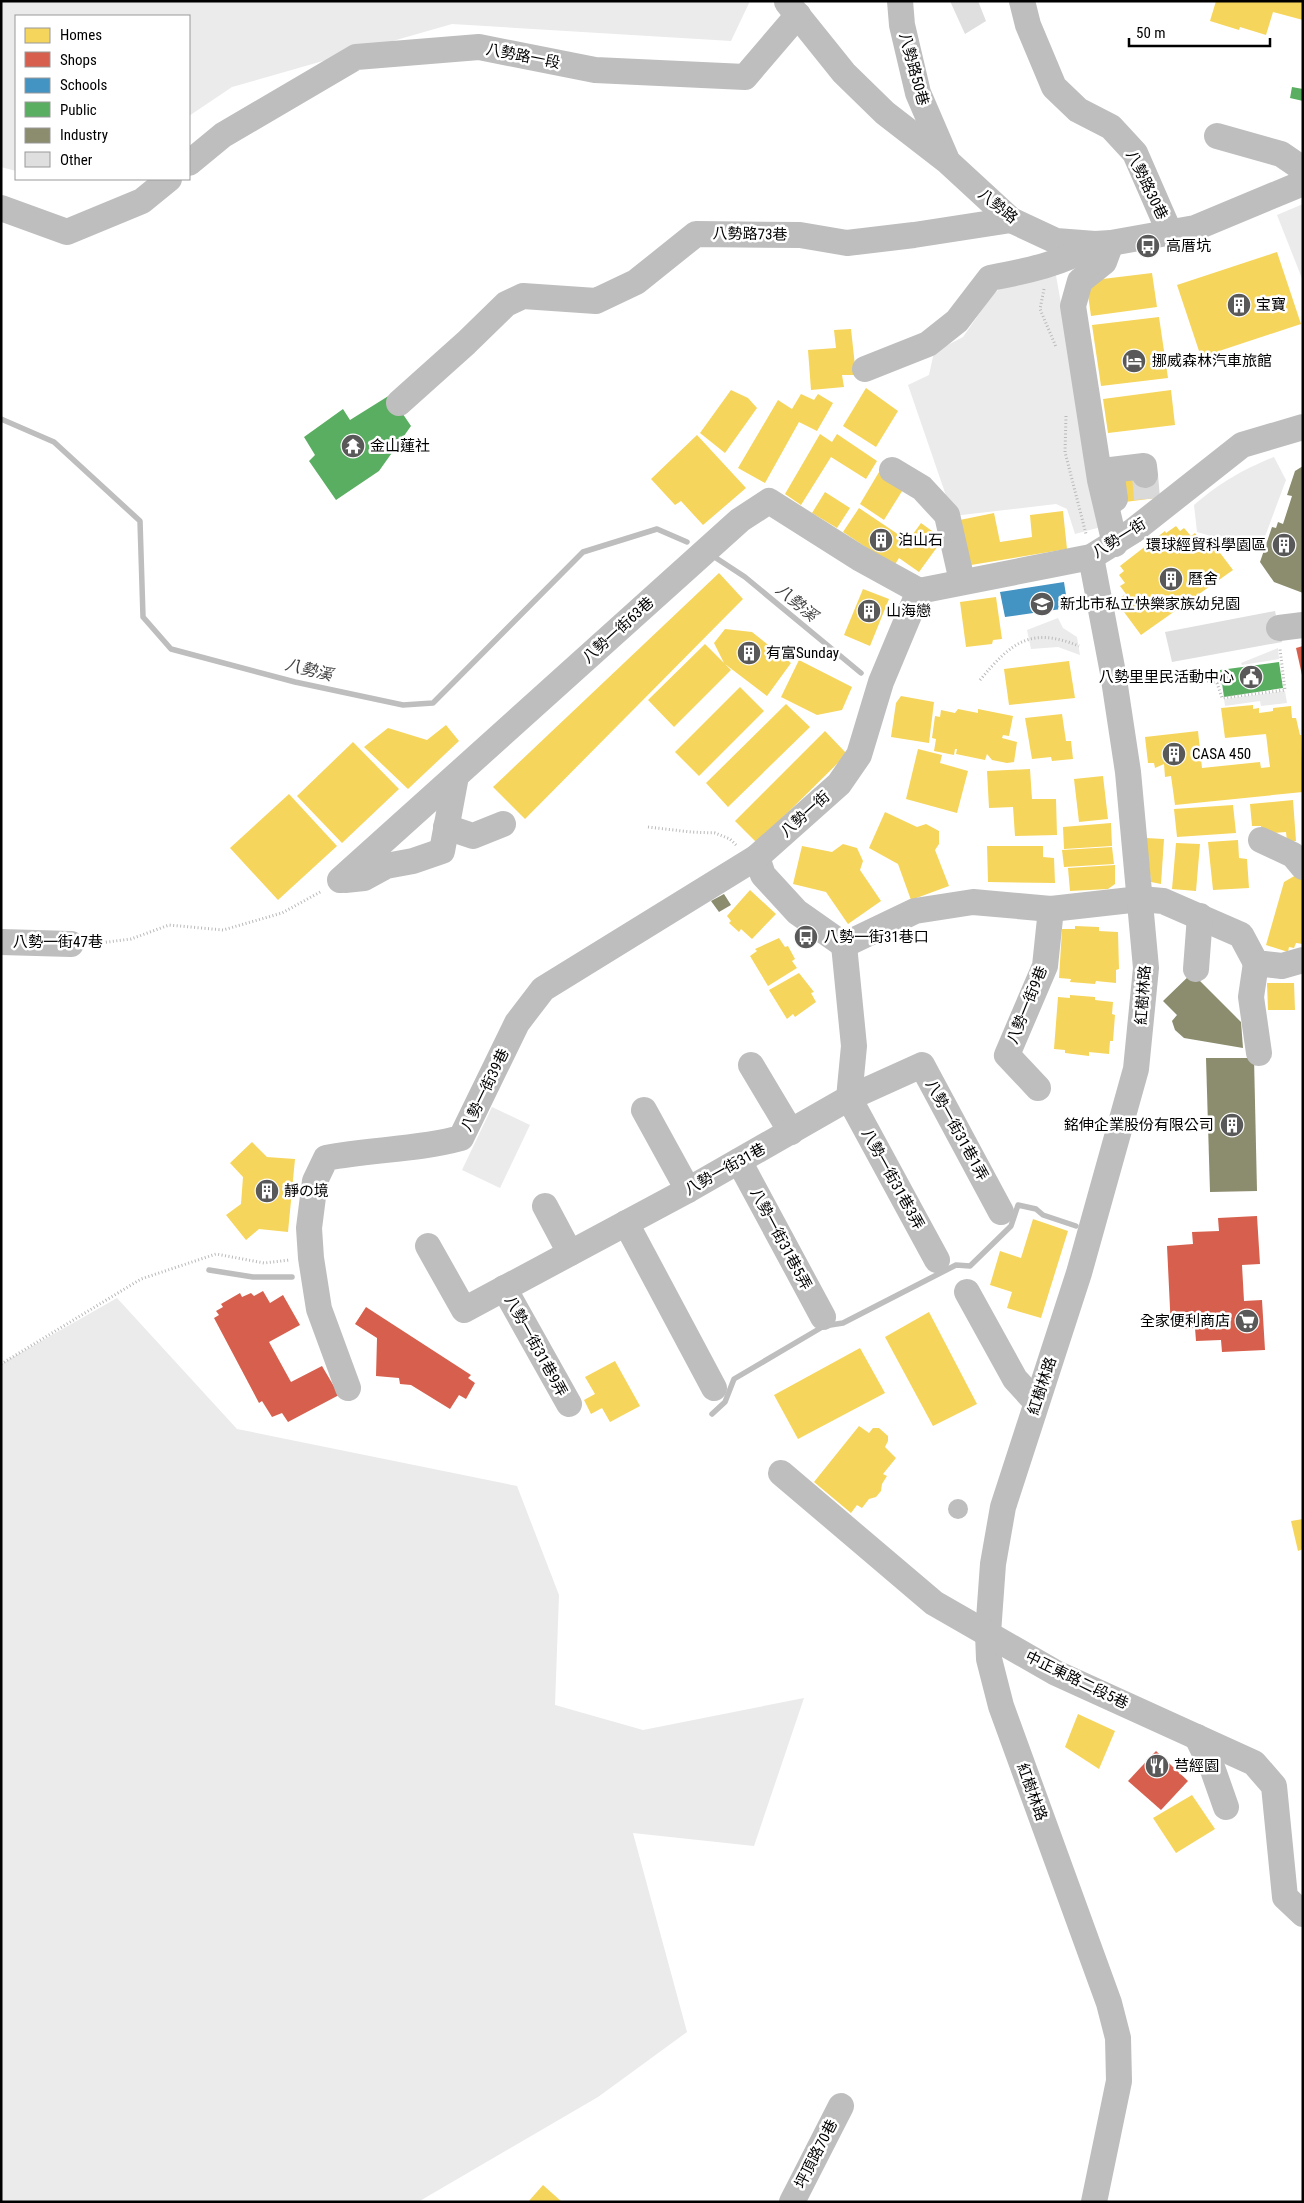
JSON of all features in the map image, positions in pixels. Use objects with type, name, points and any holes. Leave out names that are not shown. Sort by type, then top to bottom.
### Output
[{"type":"street","name":"八勢路50巷","points":[[900,1],[902,25],[918,93],[947,162]]},
{"type":"street","name":"八勢路30巷","points":[[1022,1],[1028,25],[1054,87],[1078,110],[1111,127],[1135,153],[1169,231]]},
{"type":"street","name":"八勢路","points":[[793,8],[844,73],[885,113],[947,162],[1011,220],[1056,241],[1103,243],[1195,228],[1303,183]]},
{"type":"street","name":"八勢路一段","points":[[190,162],[222,135],[356,57],[479,47],[595,70],[745,77],[793,8]]},
{"type":"street","points":[[1217,136],[1281,154],[1303,169]]},
{"type":"street","points":[[1,208],[67,232],[142,201],[168,180]]},
{"type":"street","name":"八勢路73巷","points":[[398,402],[506,304],[523,296],[596,300],[636,282],[696,234],[800,235],[846,243],[914,236],[1011,220]]},
{"type":"street","points":[[865,369],[928,344],[956,321],[990,278],[1050,266],[1103,243],[1104,262],[1080,281],[1073,306],[1100,480],[1120,540]]},
{"type":"street","name":"八勢一街","points":[[757,857],[839,784],[859,755],[881,682],[919,590],[1092,557],[1120,540],[1148,496],[1242,445],[1303,427]]},
{"type":"street","points":[[1120,540],[1110,470],[1144,466],[1148,496]]},
{"type":"street","points":[[892,470],[922,488],[947,515],[962,581]]},
{"type":"street","name":"八勢一街63巷","points":[[340,880],[740,520],[769,501],[859,558],[919,590]]},
{"type":"street","name":"紅樹林路","points":[[1092,557],[1113,673],[1128,772],[1146,968],[1136,1068],[1079,1273],[1003,1507],[993,1564],[988,1633],[989,1659],[1001,1706],[1109,2003],[1118,2038],[1119,2081],[1094,2202]]},
{"type":"street","points":[[340,880],[364,878],[386,866],[413,861],[442,851],[456,776]]},
{"type":"street","points":[[446,827],[473,836],[502,824]]},
{"type":"street","points":[[1261,840],[1293,855],[1303,867]]},
{"type":"street","points":[[757,857],[763,875],[797,912],[844,945],[854,1046],[849,1098]]},
{"type":"street","name":"八勢一街39巷","points":[[348,1388],[319,1309],[311,1258],[309,1228],[315,1180],[326,1158],[357,1152],[433,1146],[462,1138],[517,1023],[543,989],[757,857]]},
{"type":"street","points":[[844,945],[915,911],[974,902],[1050,909],[1140,899],[1163,901],[1241,935],[1256,963],[1251,997],[1259,1053]]},
{"type":"street","name":"八勢一街9巷","points":[[1038,1088],[1007,1055],[1045,966],[1050,909]]},
{"type":"street","points":[[1196,969],[1200,916]]},
{"type":"street","name":"八勢一街47巷","points":[[1,942],[71,944]]},
{"type":"street","points":[[1256,963],[1282,966],[1303,960]]},
{"type":"street","points":[[751,1065],[791,1132]]},
{"type":"street","name":"八勢一街31巷1弄","points":[[849,1098],[922,1065],[1001,1212]]},
{"type":"street","name":"八勢一街31巷","points":[[428,1246],[464,1310],[688,1190],[849,1098]]},
{"type":"street","name":"八勢一街31巷3弄","points":[[849,1098],[937,1260]]},
{"type":"street","points":[[644,1110],[688,1190]]},
{"type":"street","name":"八勢一街31巷5弄","points":[[739,1161],[823,1317]]},
{"type":"street","points":[[545,1206],[570,1253]]},
{"type":"street","points":[[626,1223],[714,1388]]},
{"type":"street","name":"八勢一街31巷9弄","points":[[504,1288],[569,1404]]},
{"type":"street","points":[[967,1292],[1014,1379],[1036,1402]]},
{"type":"street","name":"中正東路二段5巷","points":[[781,1473],[934,1603],[1056,1673],[1254,1763],[1274,1786],[1285,1897],[1303,1914]]},
{"type":"street","points":[[1196,1737],[1213,1770],[1226,1807]]},
{"type":"street","name":"坪頂路70巷","points":[[792,2202],[841,2106]]},
{"type":"path","points":[[1050,266],[1040,309],[1057,350]]},
{"type":"path","points":[[1066,413],[1065,452],[1092,557]]},
{"type":"path","points":[[1217,683],[1222,698],[1285,690],[1287,634]]},
{"type":"path","points":[[980,680],[1013,646],[1029,640],[1045,636],[1079,646]]},
{"type":"path","points":[[1113,673],[1174,676],[1222,683]]},
{"type":"path","points":[[648,827],[715,833],[730,839],[744,853],[757,857]]},
{"type":"path","name":"八勢一街47巷","points":[[71,944],[92,944],[130,939],[169,925],[223,930],[282,913],[340,880]]},
{"type":"path","points":[[1,1364],[141,1279],[216,1254],[264,1263],[311,1258]]},
{"type":"shaded area","points":[[1,1],[750,1],[731,41],[452,24],[232,87],[190,115],[190,15],[15,15],[15,171],[1,167]]},
{"type":"shaded area","points":[[1303,204],[1303,281],[1277,215]]},
{"type":"shaded area","points":[[1055,270],[1101,527],[1075,534],[1067,509],[1056,504],[953,516],[908,385],[929,375],[934,352],[963,337],[993,294],[1010,281]]},
{"type":"shaded area","points":[[1274,457],[1286,480],[1260,550],[1197,532],[1194,505],[1232,477]]},
{"type":"shaded area","points":[[1058,618],[1063,628],[1077,637],[1080,655],[1058,647],[1031,649],[1027,630]]},
{"type":"shaded area","points":[[1278,648],[1279,659],[1242,665],[1241,663]]},
{"type":"shaded area","points":[[1285,691],[1287,703],[1261,706],[1260,701],[1225,706],[1224,699]]},
{"type":"shaded area","points":[[492,1107],[530,1125],[500,1188],[462,1170]]},
{"type":"shaded area","points":[[117,1298],[237,1429],[517,1486],[559,1595],[555,1705],[643,1730],[804,1698],[754,1846],[633,1833],[687,2032],[598,2097],[418,2202],[1,2202],[1,1364]]},
{"type":"shaded area","points":[[954,1499],[962,1499],[968,1505],[968,1513],[962,1519],[954,1519],[948,1513],[948,1505]]},
{"type":"building: Homes","points":[[1216,1],[1303,1],[1303,20],[1273,12],[1266,35],[1240,27],[1239,30],[1210,21]]},
{"type":"building: Homes","name":"宝寶","points":[[1277,252],[1301,324],[1201,357],[1177,285]]},
{"type":"building: Homes","points":[[1152,273],[1157,307],[1091,316],[1086,281]]},
{"type":"building: Homes","points":[[1159,317],[1168,378],[1101,386],[1092,325]]},
{"type":"building: Homes","points":[[851,329],[856,375],[842,375],[844,387],[811,390],[808,350],[836,348],[834,330]]},
{"type":"building: Homes","points":[[866,388],[898,411],[876,447],[843,426]]},
{"type":"building: Homes","points":[[731,390],[748,398],[757,408],[725,453],[700,433]]},
{"type":"building: Homes","points":[[1171,390],[1175,425],[1108,433],[1103,399]]},
{"type":"building: Homes","points":[[801,394],[814,400],[818,394],[833,403],[817,431],[799,422],[765,483],[738,468],[778,400],[792,409]]},
{"type":"building: Homes","points":[[820,434],[832,442],[837,434],[877,461],[866,479],[831,457],[801,505],[785,494]]},
{"type":"building: Homes","points":[[697,435],[746,488],[703,525],[681,501],[675,505],[651,479]]},
{"type":"building: Homes","points":[[879,472],[904,488],[884,520],[860,504]]},
{"type":"building: Homes","points":[[1153,474],[1156,498],[1125,502],[1121,478]]},
{"type":"building: Homes","points":[[825,492],[850,508],[837,528],[812,513]]},
{"type":"building: Homes","name":"泊山石","points":[[859,508],[908,541],[921,523],[943,539],[919,572],[899,558],[894,566],[843,532]]},
{"type":"building: Homes","points":[[1063,511],[1067,549],[965,566],[955,521],[994,513],[1000,542],[1032,537],[1030,515]]},
{"type":"building: Homes","name":"曆舍","points":[[1176,526],[1180,531],[1184,528],[1191,536],[1195,533],[1201,542],[1204,539],[1210,548],[1214,545],[1233,570],[1141,635],[1124,612],[1128,608],[1121,597],[1126,594],[1120,586],[1125,583],[1119,575],[1124,571],[1120,566],[1165,531],[1166,533]]},
{"type":"building: Homes","points":[[719,573],[743,599],[525,819],[493,787]]},
{"type":"building: Homes","name":"山海戀","points":[[863,589],[889,599],[870,646],[844,635]]},
{"type":"building: Homes","points":[[996,597],[1002,639],[993,640],[992,644],[966,647],[960,602]]},
{"type":"building: Homes","points":[[725,629],[752,632],[791,663],[767,696],[725,664],[731,670],[674,727],[648,700],[705,644],[724,663],[714,643]]},
{"type":"building: Homes","name":"有富Sunday","points":[[799,660],[852,687],[842,710],[817,715],[781,697]]},
{"type":"building: Homes","points":[[1069,661],[1075,698],[1009,705],[1004,669]]},
{"type":"building: Homes","points":[[740,687],[764,711],[699,776],[675,752]]},
{"type":"building: Homes","points":[[901,696],[934,702],[929,743],[891,737],[896,703]]},
{"type":"building: Homes","points":[[786,704],[810,727],[728,807],[706,783]]},
{"type":"building: Homes","name":"CASA 450","points":[[1253,705],[1253,709],[1259,708],[1259,713],[1273,711],[1273,708],[1291,706],[1292,718],[1296,718],[1301,735],[1303,792],[1175,805],[1171,776],[1165,777],[1164,764],[1155,768],[1154,763],[1148,763],[1145,737],[1198,731],[1202,768],[1260,762],[1261,768],[1270,767],[1266,734],[1225,738],[1221,708]]},
{"type":"building: Homes","points":[[958,709],[978,713],[978,709],[1013,716],[1009,736],[1003,735],[1002,738],[1017,742],[1014,762],[1007,763],[992,760],[987,754],[985,760],[956,754],[957,749],[955,749],[954,755],[934,751],[936,739],[932,738],[935,716],[940,717],[941,710],[955,713]]},
{"type":"building: Homes","points":[[1062,714],[1066,741],[1071,741],[1073,759],[1052,761],[1051,757],[1032,759],[1025,718]]},
{"type":"building: Homes","points":[[446,725],[459,741],[408,789],[364,747],[388,728],[427,740]]},
{"type":"building: Homes","points":[[825,731],[847,754],[757,843],[735,821]]},
{"type":"building: Homes","points":[[353,742],[399,789],[342,843],[297,796]]},
{"type":"building: Homes","points":[[918,749],[942,755],[940,763],[968,771],[957,813],[906,799]]},
{"type":"building: Homes","points":[[1030,769],[1032,799],[1056,799],[1057,835],[1015,836],[1013,807],[989,808],[987,771]]},
{"type":"building: Homes","points":[[1103,776],[1108,819],[1079,822],[1074,779]]},
{"type":"building: Homes","points":[[289,794],[337,846],[278,900],[230,848]]},
{"type":"building: Homes","points":[[1293,800],[1296,841],[1287,841],[1286,832],[1261,834],[1261,826],[1252,826],[1250,804]]},
{"type":"building: Homes","points":[[1233,805],[1236,833],[1177,837],[1174,809]]},
{"type":"building: Homes","points":[[885,812],[917,827],[926,824],[939,831],[939,844],[935,850],[949,886],[911,900],[898,864],[869,848]]},
{"type":"building: Homes","points":[[1111,823],[1112,846],[1064,849],[1063,827]]},
{"type":"building: Homes","points":[[1146,838],[1164,839],[1161,884],[1151,882]]},
{"type":"building: Homes","points":[[1238,840],[1239,858],[1247,859],[1249,888],[1213,890],[1208,842]]},
{"type":"building: Homes","points":[[1176,843],[1200,844],[1196,891],[1172,889]]},
{"type":"building: Homes","points":[[843,844],[857,848],[863,861],[860,870],[881,901],[848,924],[826,892],[793,884],[802,846],[832,852]]},
{"type":"building: Homes","points":[[987,846],[1043,846],[1043,857],[1054,858],[1055,883],[988,882]]},
{"type":"building: Homes","points":[[1112,847],[1114,864],[1064,867],[1062,850]]},
{"type":"building: Homes","points":[[1115,865],[1115,884],[1108,889],[1070,891],[1068,868]]},
{"type":"building: Homes","points":[[1296,875],[1303,880],[1303,944],[1296,943],[1294,948],[1289,947],[1288,952],[1266,945],[1284,882]]},
{"type":"building: Homes","points":[[750,890],[776,914],[752,939],[741,929],[739,932],[729,923],[731,921],[727,916]]},
{"type":"building: Homes","points":[[1075,926],[1099,927],[1099,931],[1118,932],[1119,969],[1116,970],[1116,983],[1096,981],[1095,984],[1070,982],[1071,979],[1059,978],[1062,929],[1075,929]]},
{"type":"building: Homes","points":[[779,938],[785,947],[788,946],[795,959],[792,961],[797,968],[768,986],[750,956],[757,951],[755,949]]},
{"type":"building: Homes","points":[[799,973],[814,992],[811,993],[816,1002],[795,1017],[793,1014],[787,1019],[769,990]]},
{"type":"building: Homes","points":[[1267,983],[1294,983],[1295,1010],[1268,1010]]},
{"type":"building: Homes","points":[[1070,995],[1095,997],[1095,1000],[1113,1002],[1112,1014],[1115,1015],[1113,1041],[1110,1041],[1109,1054],[1089,1052],[1089,1056],[1065,1053],[1065,1050],[1054,1049],[1058,997],[1070,998]]},
{"type":"building: Homes","name":"靜の境","points":[[252,1142],[267,1157],[295,1159],[288,1232],[259,1229],[246,1240],[226,1215],[241,1204],[243,1177],[230,1163]]},
{"type":"building: Homes","points":[[1033,1219],[1068,1231],[1041,1318],[1007,1308],[1012,1292],[990,1285],[1000,1251],[1021,1258]]},
{"type":"building: Homes","points":[[929,1312],[977,1404],[933,1426],[885,1337]]},
{"type":"building: Homes","points":[[860,1348],[885,1393],[798,1439],[774,1395]]},
{"type":"building: Homes","points":[[615,1361],[640,1406],[610,1422],[602,1408],[591,1414],[584,1400],[595,1394],[585,1377]]},
{"type":"building: Homes","points":[[859,1426],[869,1433],[873,1428],[879,1428],[888,1436],[885,1447],[896,1458],[883,1474],[887,1476],[882,1484],[881,1491],[876,1497],[869,1499],[862,1508],[857,1505],[851,1513],[814,1482]]},
{"type":"building: Homes","points":[[1303,1519],[1303,1549],[1298,1551],[1291,1521]]},
{"type":"building: Homes","points":[[1078,1714],[1115,1731],[1099,1769],[1065,1747]]},
{"type":"building: Homes","points":[[1192,1795],[1215,1829],[1176,1853],[1153,1818]]},
{"type":"building: Homes","points":[[543,2185],[562,2202],[528,2202]]},
{"type":"building: Shops","points":[[1303,646],[1303,675],[1302,675],[1296,648]]},
{"type":"building: Shops","points":[[1257,1216],[1260,1264],[1242,1265],[1244,1301],[1262,1300],[1265,1350],[1222,1352],[1221,1340],[1196,1341],[1195,1328],[1171,1329],[1167,1246],[1193,1244],[1192,1232],[1219,1231],[1218,1218]]},
{"type":"building: Shops","points":[[263,1291],[270,1303],[283,1295],[300,1325],[269,1342],[291,1382],[322,1366],[339,1395],[288,1422],[282,1413],[272,1417],[262,1401],[259,1403],[214,1318],[219,1315],[216,1311],[223,1307],[221,1304],[240,1293],[242,1297],[251,1293],[254,1296]]},
{"type":"building: Shops","points":[[366,1307],[471,1375],[468,1378],[475,1383],[466,1399],[459,1395],[450,1409],[411,1385],[400,1384],[399,1378],[376,1376],[377,1338],[355,1324]]},
{"type":"building: Shops","name":"芎經園","points":[[1156,1751],[1188,1781],[1161,1810],[1128,1781]]},
{"type":"building: Schools","points":[[1064,582],[1068,608],[1005,617],[1000,592]]},
{"type":"building: Public","points":[[1292,87],[1303,89],[1303,101],[1290,98]]},
{"type":"building: Public","name":"金山蓮社","points":[[390,395],[411,426],[379,471],[336,500],[309,461],[315,455],[304,437],[343,409],[350,420]]},
{"type":"building: Public","name":"八勢里里民活動中心","points":[[1279,662],[1283,688],[1224,697],[1220,670]]},
{"type":"building: Industry","name":"環球經貿科學園區","points":[[1303,466],[1303,593],[1274,582],[1260,562],[1272,527],[1276,528],[1278,522],[1283,524],[1292,496],[1287,495],[1295,471]]},
{"type":"building: Industry","points":[[724,894],[731,905],[719,912],[711,901]]},
{"type":"building: Industry","points":[[1192,973],[1241,1022],[1243,1048],[1184,1038],[1175,1030],[1172,1021],[1177,1015],[1163,1001]]},
{"type":"building: Industry","name":"銘伸企業股份有限公司","points":[[1206,1058],[1254,1058],[1257,1191],[1210,1192]]},
{"type":"building: Other","points":[[950,1],[978,1],[986,21],[965,34]]},
{"type":"building: Other","points":[[1275,611],[1282,642],[1172,662],[1165,632]]},
{"type":"waterway","name":"八勢溪","points":[[1,419],[54,442],[140,521],[143,617],[171,649],[295,682],[403,705],[433,703],[583,552],[657,529],[687,542]]},
{"type":"waterway","name":"八勢溪","points":[[713,556],[745,577],[861,673]]},
{"type":"waterway","points":[[712,1414],[725,1402],[734,1379],[824,1326],[843,1323],[956,1265],[970,1266],[1011,1226],[1018,1205],[1036,1209],[1043,1215],[1076,1226]]},
{"type":"waterway","points":[[209,1270],[253,1277],[292,1277]]},
{"type":"tunnel","points":[[1145,475],[1147,499]]},
{"type":"place","name":"高厝坑","points":[[1148,246]]},
{"type":"place","name":"宝寶","points":[[1239,305]]},
{"type":"place","name":"挪威森林汽車旅館","points":[[1134,361]]},
{"type":"place","name":"金山蓮社","points":[[353,446]]},
{"type":"place","name":"泊山石","points":[[881,540]]},
{"type":"place","name":"環球經貿科學園區","points":[[1284,545]]},
{"type":"place","name":"曆舍","points":[[1171,579]]},
{"type":"place","name":"新北市私立快樂家族幼兒園","points":[[1042,604]]},
{"type":"place","name":"山海戀","points":[[869,611]]},
{"type":"place","name":"有富Sunday","points":[[749,653]]},
{"type":"place","name":"八勢里里民活動中心","points":[[1251,677]]},
{"type":"place","name":"CASA 450","points":[[1174,754]]},
{"type":"place","name":"八勢一街31巷口","points":[[806,937]]},
{"type":"place","name":"銘伸企業股份有限公司","points":[[1232,1125]]},
{"type":"place","name":"靜の境","points":[[267,1191]]},
{"type":"place","name":"全家便利商店","points":[[1247,1321]]},
{"type":"place","name":"芎經園","points":[[1157,1766]]}]
